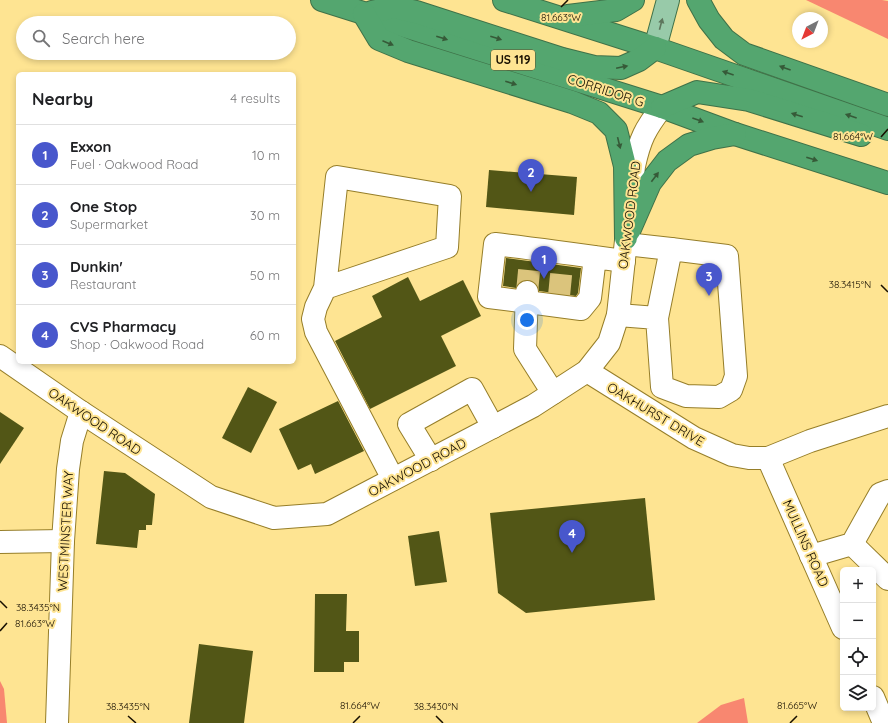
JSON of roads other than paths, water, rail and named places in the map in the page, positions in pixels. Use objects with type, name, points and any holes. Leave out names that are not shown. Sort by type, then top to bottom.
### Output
[{"type":"highway","name":"CORRIDOR G","points":[[322,0],[662,107],[735,134],[888,183]]},
{"type":"highway","points":[[504,0],[655,48],[888,129]]},
{"type":"highway","points":[[558,17],[616,10],[633,0]]},
{"type":"highway","points":[[698,0],[709,20],[724,39],[744,54],[888,105]]},
{"type":"highway","points":[[625,248],[625,166],[616,130],[599,113],[572,102],[408,51],[378,39],[364,14],[394,8],[416,12],[562,59],[594,67],[621,68],[639,60],[655,48]]},
{"type":"highway","points":[[662,107],[697,92],[749,100],[888,143]]},
{"type":"highway","points":[[625,248],[650,183],[667,161],[689,145],[712,138],[735,134]]},
{"type":"main road","points":[[655,48],[668,0]]},
{"type":"street","name":"OAKWOOD ROAD","points":[[0,356],[81,412],[211,497],[274,518],[327,514],[533,406],[587,371],[608,343],[618,315],[634,166],[639,143],[647,126],[662,107]]},
{"type":"street","points":[[325,288],[447,247],[450,196],[337,177],[325,288],[316,307],[313,319],[316,332],[393,479]]},
{"type":"street","points":[[595,257],[590,298],[581,309],[558,301],[526,297],[490,297],[495,244],[531,255],[563,259],[595,257],[625,248],[672,249],[727,256],[736,376],[731,390],[719,397],[686,396],[662,386],[657,318],[672,249]]},
{"type":"street","points":[[526,297],[525,349],[553,393]]},
{"type":"street","points":[[618,315],[657,318]]},
{"type":"street","name":"OAKHURST DRIVE","points":[[587,371],[694,438],[732,455],[749,458],[768,458],[810,441],[888,416]]},
{"type":"street","points":[[431,460],[409,424],[472,389],[493,427]]},
{"type":"street","name":"WESTMINSTER WAY","points":[[57,723],[63,541],[68,469],[72,441],[81,412]]},
{"type":"street","name":"MULLINS ROAD","points":[[768,458],[840,621]]},
{"type":"street","points":[[811,556],[852,544],[880,494],[888,491]]},
{"type":"street","points":[[0,542],[63,541]]},
{"type":"street","points":[[852,544],[888,579]]},
{"type":"street","points":[[876,704],[884,723]]},
{"type":"tunnel","points":[[527,292],[530,261]]},
{"type":"tunnel","points":[[559,296],[562,265]]},
{"type":"place","name":"One Stop","points":[[531,192]]},
{"type":"place","name":"Exxon","points":[[544,279]]},
{"type":"place","name":"Dunkin'","points":[[709,296]]},
{"type":"place","name":"CVS Pharmacy","points":[[572,553]]}]
